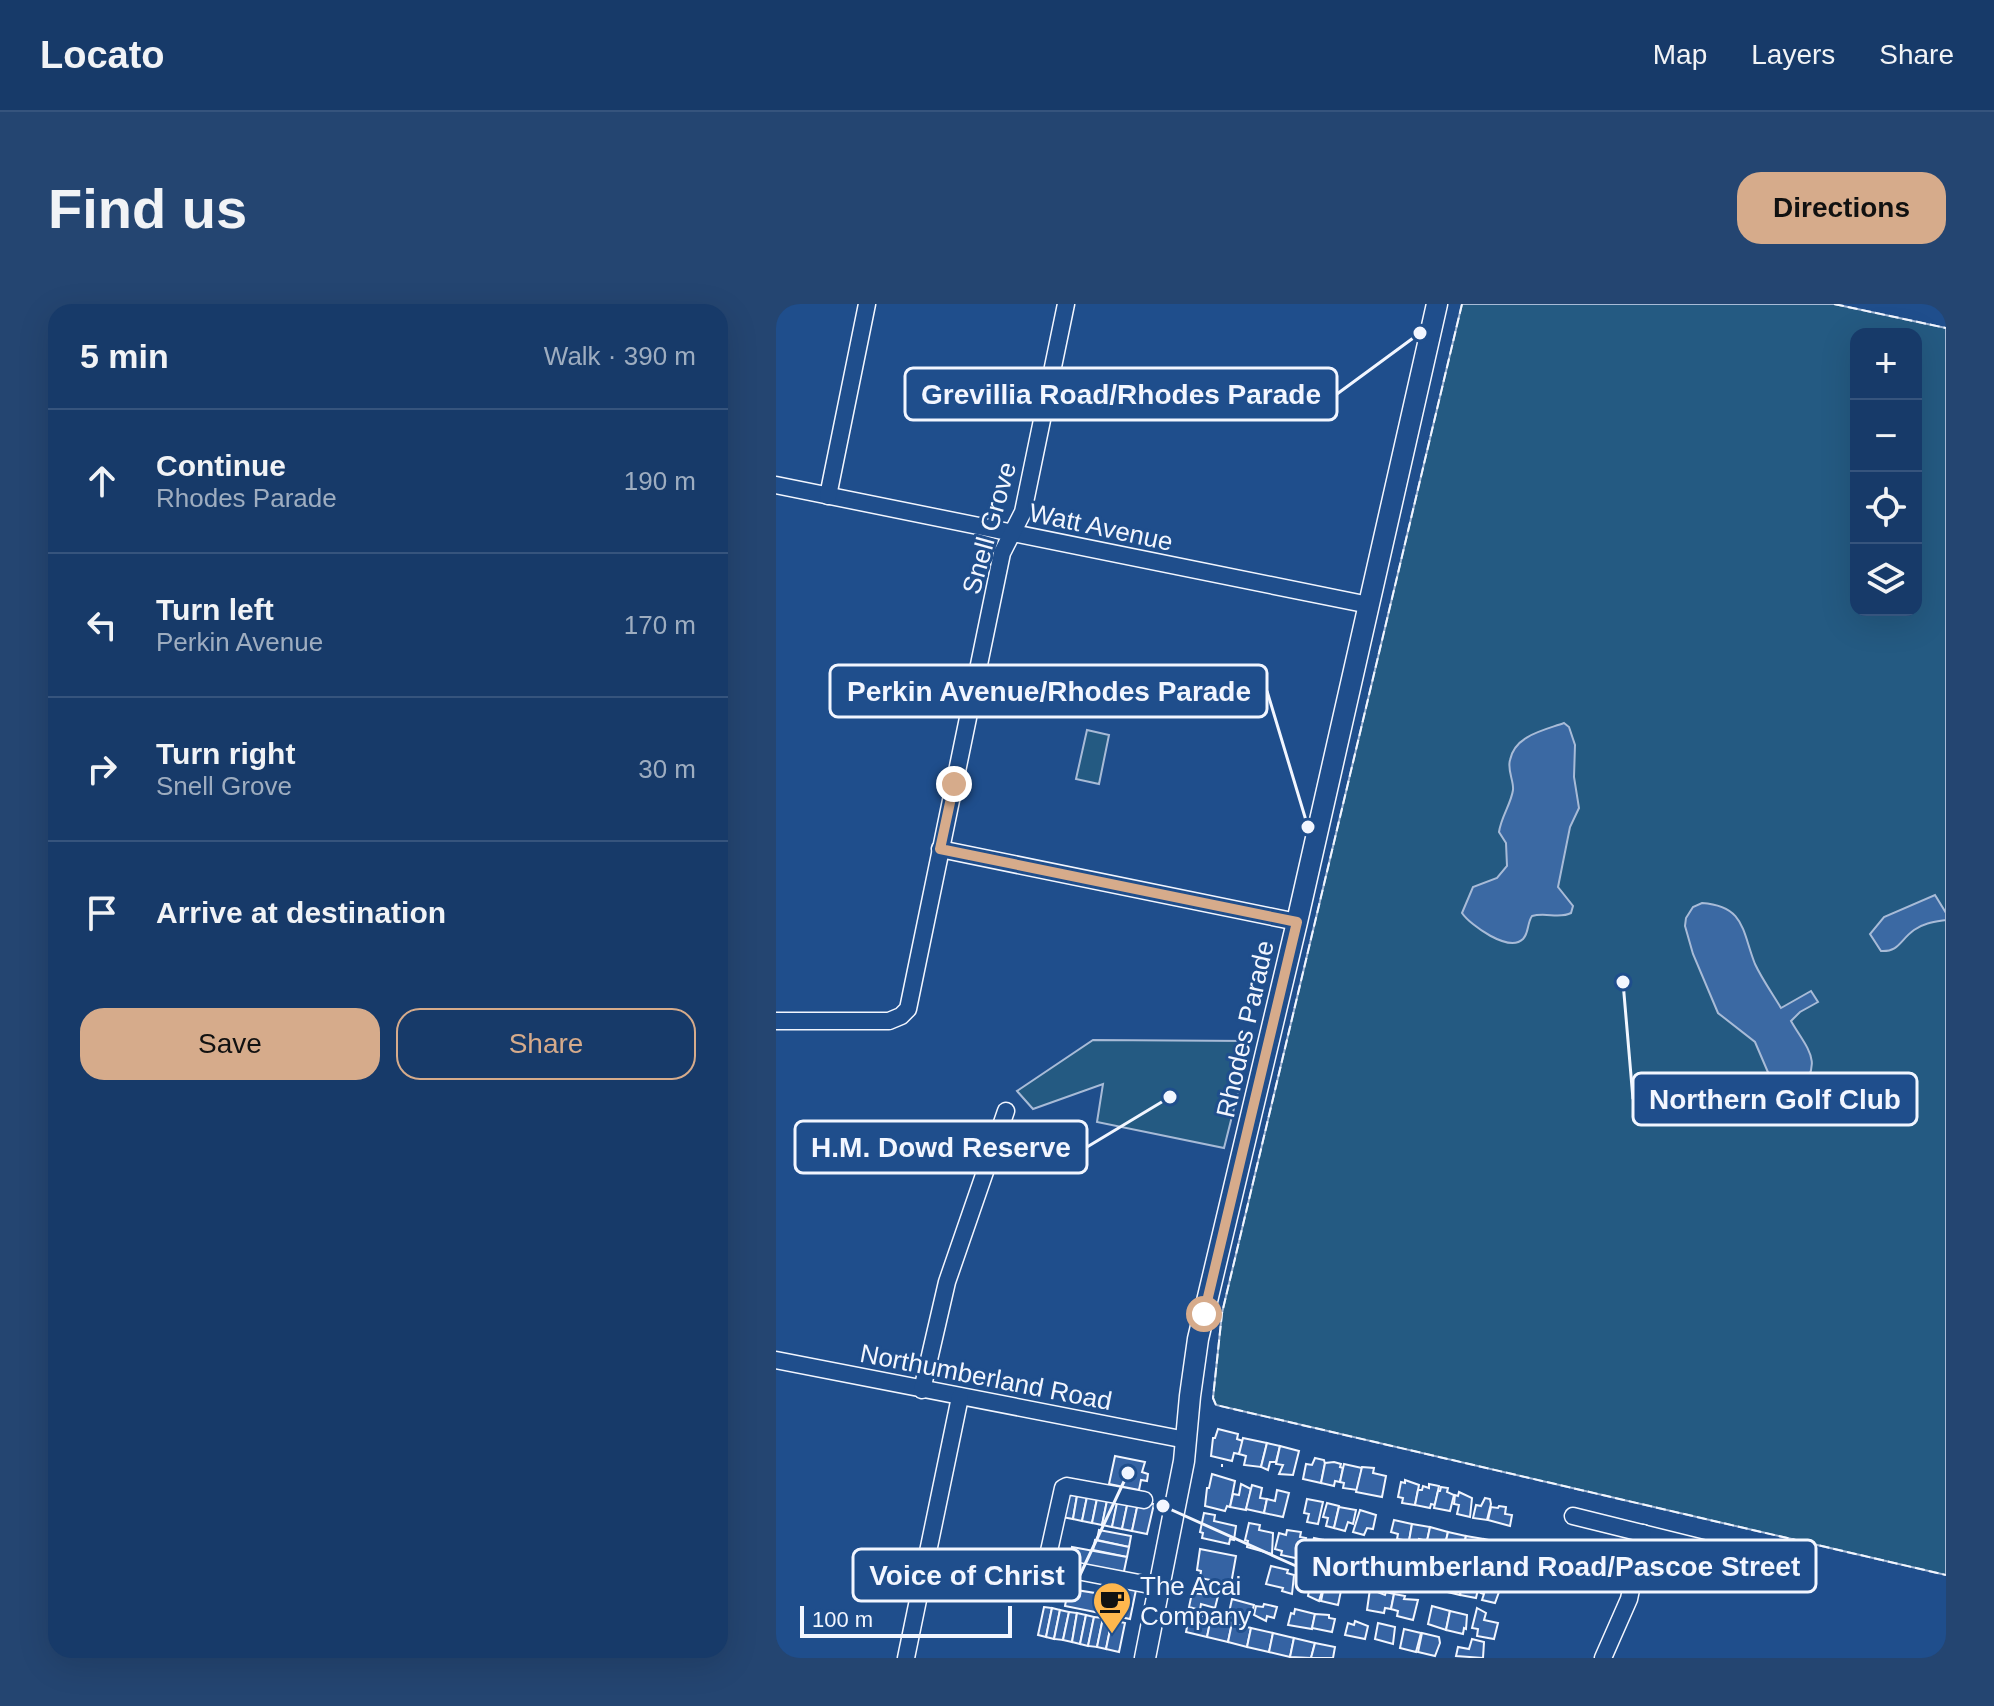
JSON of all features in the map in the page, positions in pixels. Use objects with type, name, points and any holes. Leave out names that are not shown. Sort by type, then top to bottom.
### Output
[{"type":"main road","name":"Rhodes Parade","points":[[1145,1658],[1186,1440],[1198,1339],[1297,922],[1437,304]]},
{"type":"street","points":[[828,496],[867,304]]},
{"type":"street","name":"Snell Grove","points":[[776,1021],[889,1021],[904,1014],[910,1004],[1002,553],[1023,512],[1066,304]]},
{"type":"street","name":"Watt Avenue","points":[[776,485],[1369,605]]},
{"type":"street","points":[[940,849],[1297,922]]},
{"type":"street","points":[[922,1390],[947,1282],[1006,1111]]},
{"type":"street","name":"Northumberland Road","points":[[776,1360],[1186,1440]]},
{"type":"street","points":[[906,1658],[960,1397]]},
{"type":"street","points":[[1041,1587],[1060,1493],[1067,1486],[1144,1500]]},
{"type":"street","points":[[1573,1516],[1759,1562]]},
{"type":"street","points":[[1603,1658],[1629,1599],[1643,1533]]},
{"type":"street","points":[[1046,1565],[1160,1587]]},
{"type":"shaded area","points":[[1462,304],[1834,304],[1946,328],[1946,1575],[1216,1405],[1213,1398],[1222,1313]]},
{"type":"shaded area","points":[[1564,723],[1569,727],[1575,745],[1574,777],[1579,808],[1570,827],[1558,887],[1573,906],[1571,913],[1532,916],[1523,939],[1509,943],[1490,936],[1462,913],[1473,887],[1497,878],[1507,866],[1506,843],[1499,832],[1513,790],[1509,764],[1513,752],[1524,739]]},
{"type":"shaded area","points":[[1087,730],[1109,735],[1099,784],[1076,779]]},
{"type":"shaded area","points":[[1935,895],[1946,913],[1946,920],[1922,926],[1896,947],[1881,951],[1870,934],[1884,917]]},
{"type":"shaded area","points":[[1702,903],[1727,909],[1740,922],[1755,964],[1781,1008],[1811,991],[1818,1002],[1791,1021],[1811,1056],[1812,1064],[1811,1072],[1798,1092],[1784,1096],[1776,1091],[1755,1042],[1718,1013],[1693,954],[1685,926],[1693,907]]},
{"type":"shaded area","points":[[1093,1040],[1251,1041],[1224,1148],[1097,1122],[1103,1084],[1033,1109],[1017,1091]]},
{"type":"building","points":[[1218,1429],[1238,1434],[1237,1439],[1243,1441],[1239,1454],[1234,1453],[1232,1461],[1211,1456],[1213,1438]]},
{"type":"building","points":[[1243,1438],[1267,1443],[1261,1467],[1244,1465],[1246,1456],[1239,1454]]},
{"type":"building","points":[[1267,1443],[1280,1446],[1276,1462],[1270,1462],[1268,1470],[1261,1467]]},
{"type":"building","points":[[1280,1446],[1299,1451],[1293,1475],[1279,1474],[1283,1465],[1276,1464]]},
{"type":"building","points":[[1115,1456],[1145,1462],[1142,1472],[1148,1474],[1147,1481],[1141,1480],[1139,1490],[1109,1484]]},
{"type":"building","points":[[1315,1458],[1324,1460],[1325,1464],[1321,1483],[1303,1479],[1306,1464],[1312,1465]]},
{"type":"building","points":[[1334,1462],[1343,1468],[1340,1482],[1335,1481],[1334,1486],[1321,1483],[1325,1463]]},
{"type":"building","points":[[1344,1464],[1362,1468],[1357,1490],[1343,1488],[1344,1483],[1340,1482]]},
{"type":"building","points":[[1362,1467],[1374,1468],[1373,1473],[1386,1476],[1382,1497],[1356,1492]]},
{"type":"building","points":[[1212,1474],[1235,1481],[1230,1507],[1227,1506],[1225,1511],[1205,1506]]},
{"type":"building","points":[[1405,1480],[1419,1485],[1415,1505],[1402,1503],[1403,1498],[1398,1497],[1401,1482],[1405,1483]]},
{"type":"building","points":[[1241,1484],[1251,1489],[1246,1510],[1230,1507],[1233,1494],[1239,1495]]},
{"type":"building","points":[[1429,1484],[1439,1486],[1435,1505],[1431,1504],[1430,1508],[1415,1505],[1418,1490],[1422,1490],[1423,1486],[1429,1488]]},
{"type":"building","points":[[1252,1485],[1262,1488],[1260,1498],[1267,1499],[1264,1513],[1246,1509]]},
{"type":"building","points":[[1441,1487],[1448,1488],[1447,1492],[1454,1495],[1450,1511],[1434,1508]]},
{"type":"building","points":[[1068,1488],[1078,1490],[1073,1519],[1062,1517]]},
{"type":"building","points":[[1078,1490],[1088,1492],[1082,1521],[1073,1519]]},
{"type":"building","points":[[1277,1490],[1289,1493],[1283,1517],[1264,1513],[1267,1499],[1275,1501]]},
{"type":"building","points":[[1088,1492],[1098,1494],[1092,1523],[1082,1521]]},
{"type":"building","points":[[1459,1492],[1472,1498],[1470,1517],[1457,1514],[1459,1505],[1454,1504],[1455,1495],[1458,1496]]},
{"type":"building","points":[[1098,1494],[1108,1496],[1102,1525],[1092,1523]]},
{"type":"building","points":[[1108,1496],[1118,1498],[1112,1527],[1102,1525]]},
{"type":"building","points":[[1118,1498],[1128,1501],[1122,1529],[1112,1527]]},
{"type":"building","points":[[1485,1498],[1490,1499],[1491,1504],[1487,1520],[1473,1518],[1476,1505],[1481,1506]]},
{"type":"building","points":[[1307,1499],[1323,1502],[1318,1524],[1307,1522],[1309,1514],[1304,1513]]},
{"type":"building","points":[[1128,1501],[1138,1503],[1132,1531],[1122,1529]]},
{"type":"building","points":[[1138,1503],[1154,1504],[1147,1534],[1132,1531]]},
{"type":"building","points":[[1327,1503],[1339,1506],[1334,1528],[1326,1526],[1328,1518],[1323,1517]]},
{"type":"building","points":[[1339,1507],[1356,1510],[1353,1524],[1348,1522],[1345,1531],[1334,1528]]},
{"type":"building","points":[[1491,1507],[1506,1507],[1505,1514],[1512,1515],[1510,1526],[1488,1520]]},
{"type":"building","points":[[1360,1510],[1376,1515],[1373,1529],[1367,1528],[1364,1535],[1353,1532]]},
{"type":"building","points":[[1204,1513],[1215,1515],[1214,1521],[1236,1526],[1234,1540],[1230,1539],[1229,1544],[1202,1538],[1203,1533],[1200,1532]]},
{"type":"building","points":[[1394,1520],[1412,1524],[1409,1541],[1397,1539],[1398,1534],[1391,1532]]},
{"type":"building","points":[[1249,1523],[1260,1525],[1259,1530],[1273,1533],[1272,1554],[1247,1547],[1248,1541],[1245,1540]]},
{"type":"building","points":[[1412,1524],[1430,1527],[1427,1541],[1409,1541]]},
{"type":"building","points":[[1430,1527],[1448,1532],[1444,1549],[1433,1547],[1434,1542],[1427,1541]]},
{"type":"building","points":[[1099,1530],[1131,1536],[1129,1547],[1097,1540]]},
{"type":"building","points":[[1287,1530],[1301,1532],[1300,1537],[1306,1538],[1300,1559],[1281,1555],[1282,1551],[1275,1549],[1279,1533],[1286,1535]]},
{"type":"building","points":[[1448,1532],[1466,1536],[1463,1549],[1444,1549]]},
{"type":"building","points":[[1466,1536],[1484,1539],[1480,1557],[1463,1549]]},
{"type":"building","points":[[1314,1538],[1324,1540],[1319,1563],[1301,1556],[1304,1542],[1312,1544]]},
{"type":"building","points":[[1484,1539],[1508,1544],[1505,1556],[1500,1554],[1498,1561],[1480,1557]]},
{"type":"building","points":[[1095,1540],[1129,1547],[1127,1557],[1093,1550]]},
{"type":"building","points":[[1324,1540],[1335,1543],[1333,1550],[1341,1552],[1337,1567],[1319,1563]]},
{"type":"building","points":[[1072,1547],[1127,1557],[1123,1576],[1069,1564]]},
{"type":"building","points":[[1200,1549],[1236,1556],[1231,1584],[1200,1578],[1201,1571],[1197,1570]]},
{"type":"building","points":[[1271,1566],[1288,1570],[1287,1573],[1294,1575],[1292,1594],[1266,1584]]},
{"type":"building","points":[[1455,1570],[1465,1573],[1460,1595],[1443,1591],[1446,1577],[1453,1579]]},
{"type":"building","points":[[1465,1573],[1476,1575],[1474,1583],[1479,1585],[1476,1598],[1460,1595]]},
{"type":"building","points":[[1490,1577],[1503,1581],[1495,1603],[1482,1600],[1483,1584],[1488,1586]]},
{"type":"building","points":[[1308,1579],[1324,1585],[1319,1601],[1308,1596]]},
{"type":"building","points":[[1111,1580],[1137,1585],[1130,1619],[1065,1606],[1067,1595],[1075,1597],[1076,1590],[1108,1595]]},
{"type":"building","points":[[1325,1582],[1342,1586],[1338,1605],[1321,1601]]},
{"type":"building","points":[[1370,1589],[1385,1595],[1386,1592],[1394,1594],[1391,1609],[1385,1608],[1384,1613],[1367,1610]]},
{"type":"building","points":[[1192,1593],[1218,1596],[1215,1608],[1201,1604],[1200,1610],[1189,1607]]},
{"type":"building","points":[[1394,1594],[1405,1596],[1404,1599],[1418,1600],[1413,1620],[1397,1616],[1398,1611],[1391,1609]]},
{"type":"building","points":[[1232,1599],[1254,1605],[1251,1616],[1240,1613],[1238,1619],[1228,1617]]},
{"type":"building","points":[[1264,1604],[1277,1607],[1274,1618],[1267,1616],[1266,1621],[1254,1615],[1256,1606],[1263,1607]]},
{"type":"building","points":[[1432,1606],[1450,1611],[1446,1630],[1428,1624]]},
{"type":"building","points":[[1044,1607],[1052,1608],[1046,1637],[1038,1635]]},
{"type":"building","points":[[1052,1608],[1060,1610],[1054,1639],[1046,1637]]},
{"type":"building","points":[[1477,1608],[1486,1613],[1484,1620],[1498,1623],[1494,1639],[1477,1636],[1478,1629],[1472,1628]]},
{"type":"building","points":[[1295,1609],[1315,1614],[1312,1629],[1288,1625]]},
{"type":"building","points":[[1060,1610],[1069,1612],[1063,1640],[1054,1639]]},
{"type":"building","points":[[1450,1611],[1467,1615],[1463,1634],[1446,1630]]},
{"type":"building","points":[[1069,1612],[1077,1613],[1072,1642],[1063,1640]]},
{"type":"building","points":[[1077,1613],[1086,1615],[1080,1644],[1072,1642]]},
{"type":"building","points":[[1190,1613],[1211,1618],[1207,1637],[1186,1632]]},
{"type":"building","points":[[1315,1614],[1329,1615],[1329,1618],[1335,1619],[1332,1632],[1312,1628]]},
{"type":"building","points":[[1086,1615],[1094,1617],[1088,1646],[1080,1644]]},
{"type":"building","points":[[1094,1617],[1103,1618],[1097,1647],[1088,1646]]},
{"type":"building","points":[[1103,1618],[1112,1620],[1106,1649],[1097,1647]]},
{"type":"building","points":[[1211,1618],[1232,1623],[1228,1642],[1207,1637]]},
{"type":"building","points":[[1112,1620],[1125,1623],[1119,1652],[1106,1649]]},
{"type":"building","points":[[1355,1621],[1368,1626],[1365,1639],[1345,1635],[1348,1623],[1354,1625]]},
{"type":"building","points":[[1232,1623],[1251,1628],[1247,1647],[1228,1642]]},
{"type":"building","points":[[1378,1623],[1395,1627],[1393,1644],[1375,1639]]},
{"type":"building","points":[[1251,1628],[1273,1633],[1269,1652],[1247,1647]]},
{"type":"building","points":[[1404,1629],[1421,1633],[1416,1652],[1400,1648]]},
{"type":"building","points":[[1273,1633],[1294,1638],[1290,1657],[1269,1652]]},
{"type":"building","points":[[1422,1633],[1439,1637],[1435,1656],[1418,1652]]},
{"type":"building","points":[[1294,1638],[1315,1643],[1311,1658],[1290,1657]]},
{"type":"building","points":[[1472,1639],[1484,1642],[1483,1658],[1456,1656],[1458,1647],[1469,1649]]},
{"type":"building","points":[[1315,1643],[1335,1647],[1333,1658],[1311,1658]]},
{"type":"fence","points":[[1462,304],[1222,1313],[1213,1398],[1216,1405],[1946,1575]]},
{"type":"fence","points":[[1834,304],[1946,328]]},
{"type":"place","name":"Grevillia Road/Rhodes Parade","points":[[1420,333]]},
{"type":"place","name":"Perkin Avenue/Rhodes Parade","points":[[1308,827]]},
{"type":"place","name":"Northern Golf Club","points":[[1623,982]]},
{"type":"place","name":"H.M. Dowd Reserve","points":[[1170,1097]]},
{"type":"place","name":"Voice of Christ","points":[[1128,1473]]},
{"type":"place","name":"Northumberland Road/Pascoe Street","points":[[1163,1506]]},
{"type":"place","name":"The Acai Company","points":[[1112,1635]]},
{"type":"route","points":[[954,784],[940,849],[1297,922],[1204,1314]]}]
